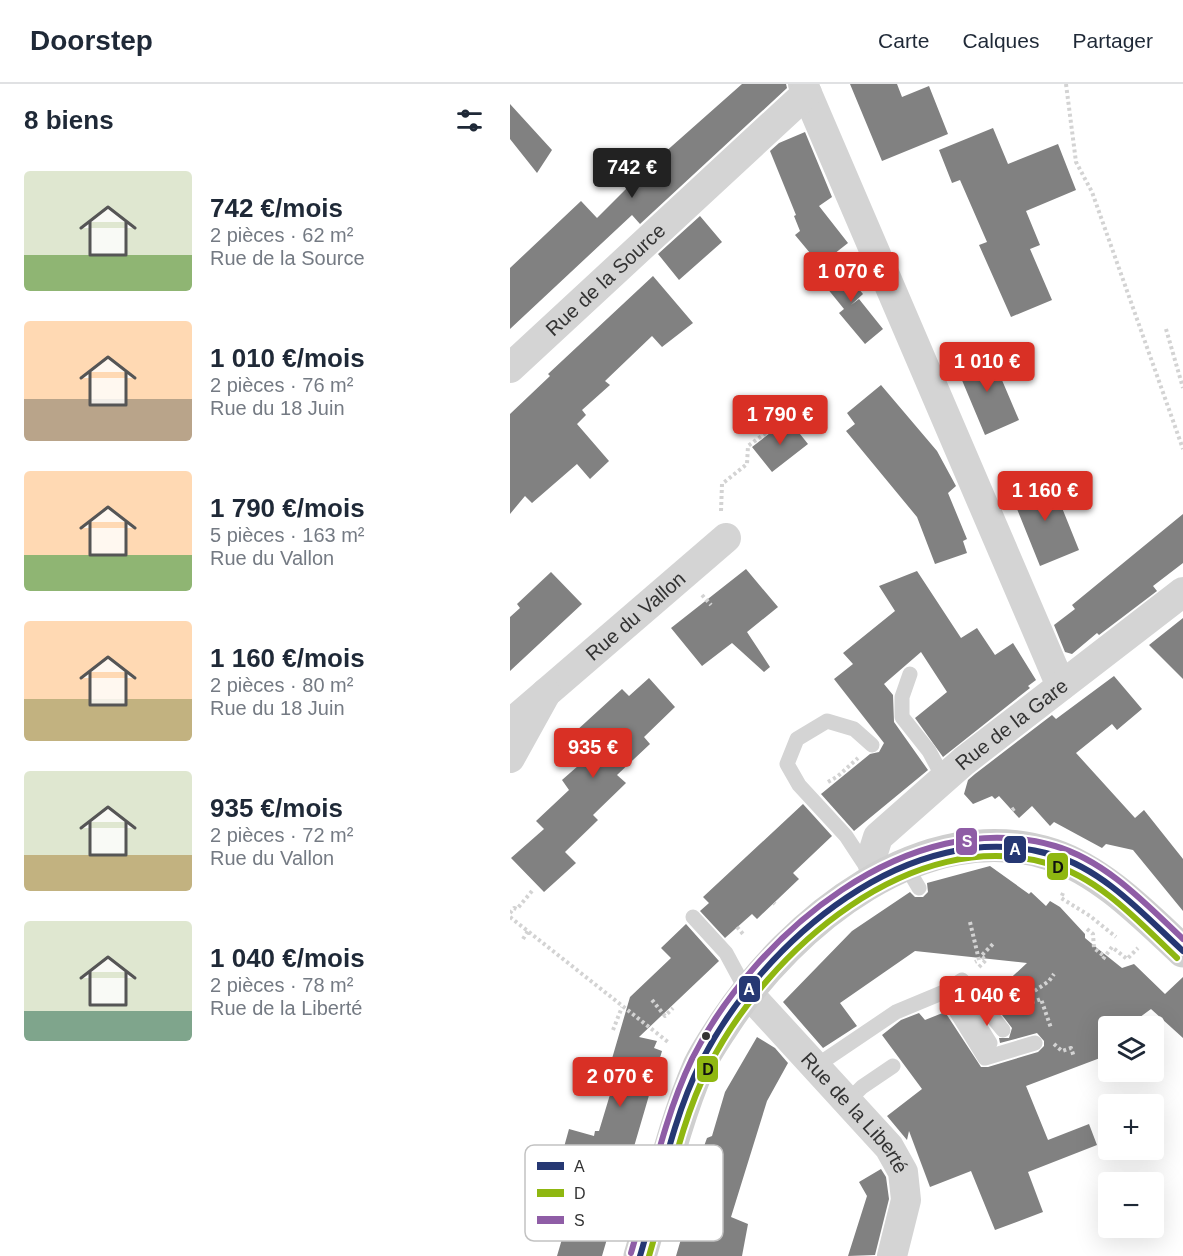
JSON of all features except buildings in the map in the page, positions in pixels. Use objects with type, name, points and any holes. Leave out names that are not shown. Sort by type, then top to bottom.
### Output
[{"type":"main road","points":[[672,1145],[700,1065],[747,992],[785,950],[849,894],[875,879],[913,877],[926,857],[982,845],[1017,848],[1053,855],[1102,881],[1183,951]]},
{"type":"main road","points":[[640,1256],[644,1241]]},
{"type":"street","name":"Rue de la Source","points":[[510,368],[805,89]]},
{"type":"street","points":[[805,89],[1061,686]]},
{"type":"street","name":"Rue du Vallon","points":[[510,724],[726,538]]},
{"type":"street","name":"Rue de la Gare","points":[[875,879],[872,856],[878,837],[944,779],[1183,592]]},
{"type":"street","name":"Rue du Vallon","points":[[510,758],[546,693]]},
{"type":"street","name":"Rue de la Liberté","points":[[747,992],[889,1147],[903,1172],[906,1200],[892,1256]]},
{"type":"lane","points":[[910,674],[902,697],[902,717],[929,752],[944,779]]},
{"type":"lane","points":[[866,750],[854,729],[827,721],[797,739],[787,764],[799,785],[846,836],[875,879]]},
{"type":"lane","points":[[693,917],[726,953],[747,992]]},
{"type":"lane","points":[[816,1066],[897,1012],[949,989],[962,980],[1003,1030]]},
{"type":"lane","points":[[949,989],[985,1058],[1041,1040]]},
{"type":"lane","points":[[949,989],[990,1043]]},
{"type":"lane","points":[[848,1101],[862,1087],[893,1066]]},
{"type":"path","points":[[1065,84],[1076,162],[1092,192],[1183,450]]},
{"type":"path","points":[[1166,329],[1183,388]]},
{"type":"path","points":[[720,508],[722,484],[747,464],[748,446],[789,416],[796,425]]},
{"type":"path","points":[[704,597],[711,605]]},
{"type":"path","points":[[828,782],[838,776],[866,750]]},
{"type":"path","points":[[1066,887],[1061,898],[1090,916],[1116,938]]},
{"type":"path","points":[[532,891],[510,915],[668,1042]]},
{"type":"path","points":[[971,923],[980,960],[975,962]]},
{"type":"path","points":[[737,927],[743,934]]},
{"type":"path","points":[[1087,929],[1094,934],[1094,948],[1104,958],[1119,932]]},
{"type":"path","points":[[523,939],[528,931]]},
{"type":"path","points":[[1112,947],[1127,959],[1144,942]]},
{"type":"path","points":[[979,967],[986,960],[981,956],[993,944]]},
{"type":"path","points":[[1023,1003],[1054,974]]},
{"type":"path","points":[[652,1000],[665,1016],[673,1008]]},
{"type":"path","points":[[1002,1012],[1023,1003],[1042,1000],[1058,1047]]},
{"type":"path","points":[[613,1030],[622,1007]]},
{"type":"path","points":[[1041,1040],[1062,1051],[1071,1048],[1074,1057]]},
{"type":"transit line","name":"S","points":[[661,1145],[673,1106],[692,1059],[719,1012],[754,967],[796,926],[842,890],[892,862],[945,844],[1000,838],[1055,846],[1074,853],[1108,873],[1183,939]]},
{"type":"transit line","name":"A","points":[[670,1145],[681,1108],[701,1062],[728,1017],[762,973],[801,933],[846,898],[895,870],[946,853],[999,847],[1053,855],[1072,862],[1107,883],[1139,909],[1183,951]]},
{"type":"transit line","name":"D","points":[[679,1145],[690,1111],[709,1066],[735,1022],[768,980],[806,940],[850,906],[897,879],[947,862],[998,856],[1050,864],[1086,880],[1102,891],[1134,917],[1177,958]]},
{"type":"transit line","name":"S","points":[[631,1253],[634,1241]]},
{"type":"transit line","name":"A","points":[[640,1256],[644,1241]]},
{"type":"transit line","name":"D","points":[[649,1256],[653,1241]]}]
